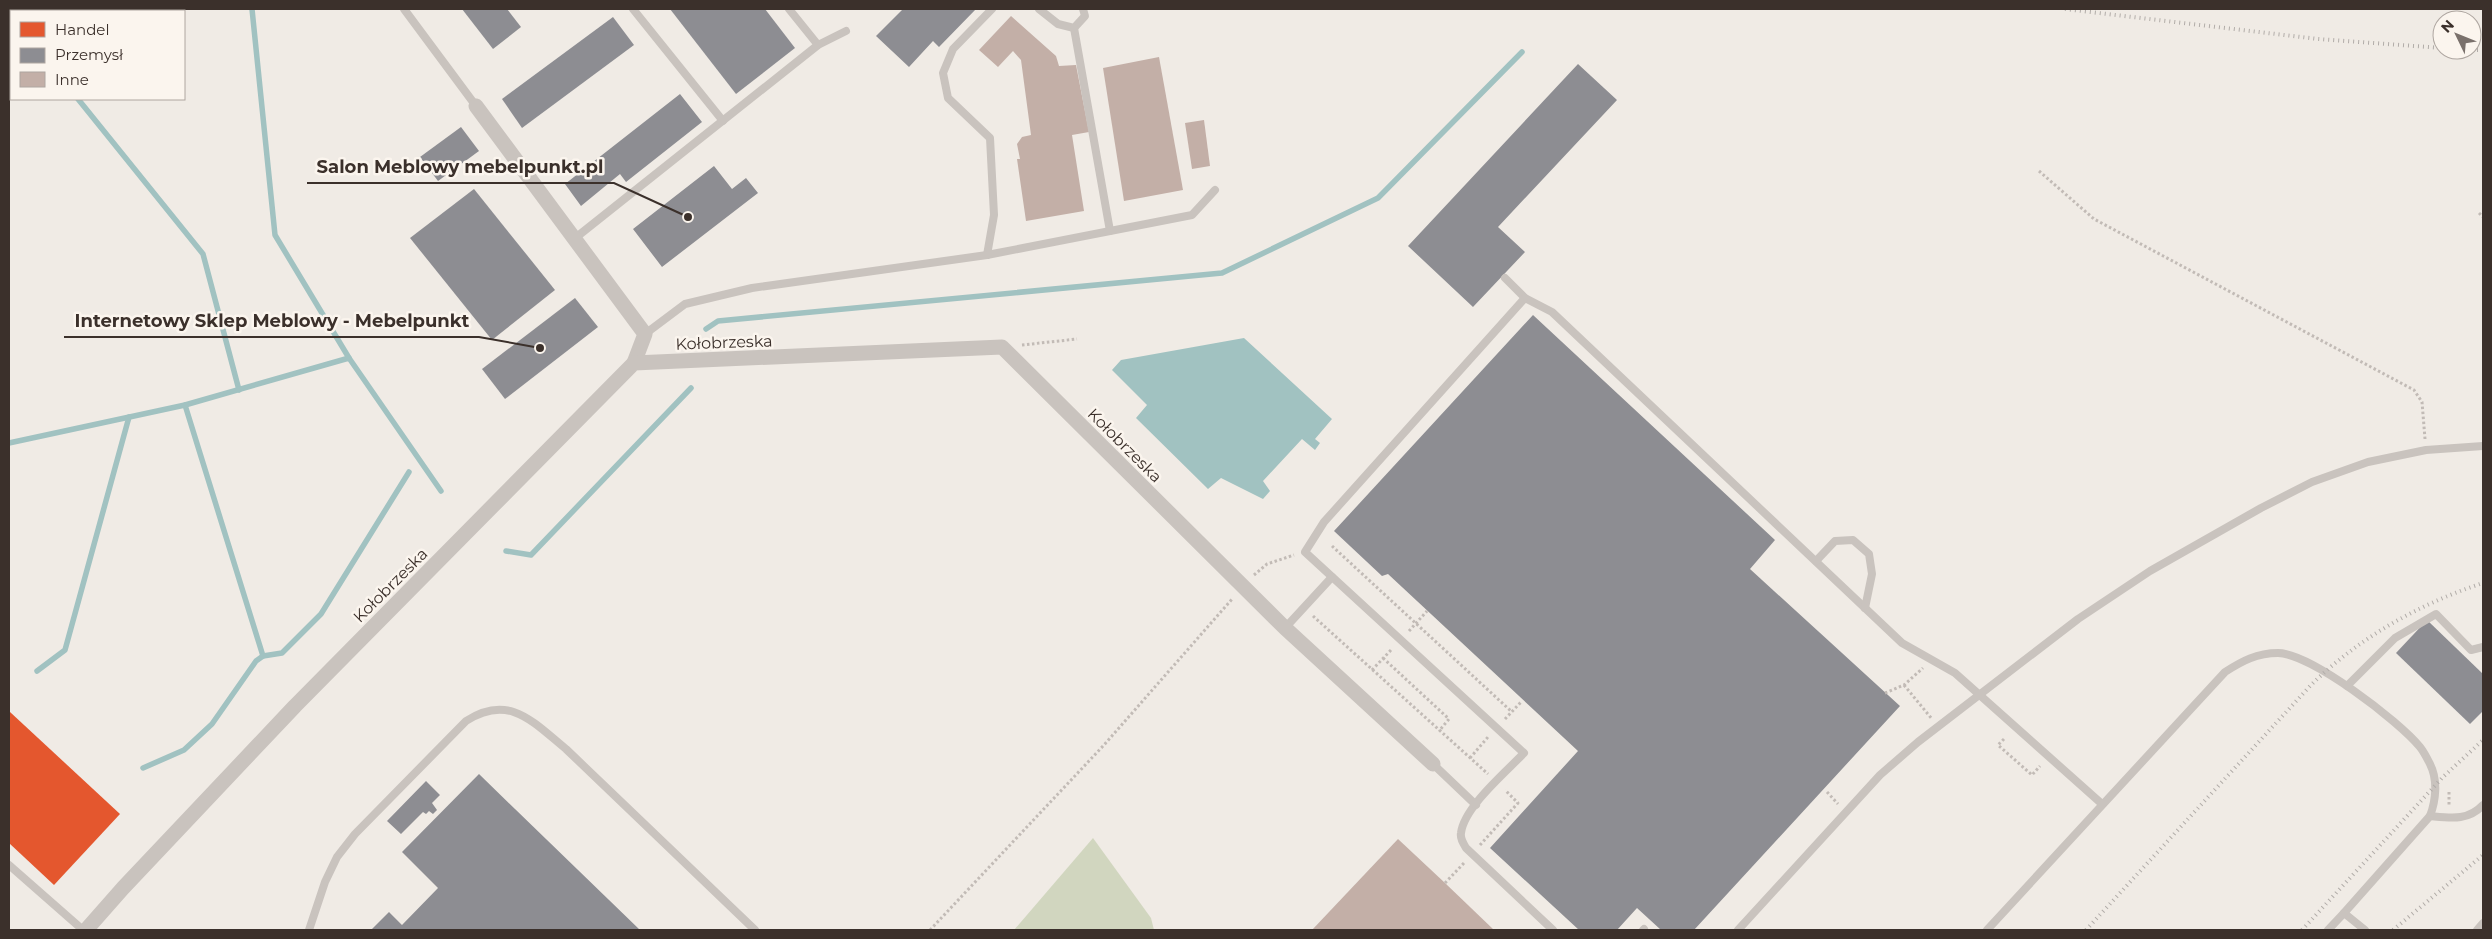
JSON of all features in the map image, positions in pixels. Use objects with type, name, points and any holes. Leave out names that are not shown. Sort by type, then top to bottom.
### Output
[{"type":"street","points":[[476,106],[645,334],[634,363]]},
{"type":"street","name":"Kołobrzeska","points":[[86,930],[123,888],[295,706],[634,363],[1002,346],[1284,628],[1433,764]]},
{"type":"lane","points":[[404,9],[476,106]]},
{"type":"lane","points":[[633,9],[723,120]]},
{"type":"lane","points":[[789,9],[818,45]]},
{"type":"lane","points":[[987,255],[994,215],[990,138],[948,98],[943,73],[953,49],[992,9]]},
{"type":"lane","points":[[1039,9],[1058,24],[1074,28]]},
{"type":"lane","points":[[1074,28],[1085,16],[1083,9]]},
{"type":"lane","points":[[1074,28],[1110,231]]},
{"type":"lane","points":[[574,239],[818,45],[846,31]]},
{"type":"lane","points":[[645,334],[685,304],[752,288],[987,255],[1192,214],[1215,190]]},
{"type":"lane","points":[[1506,278],[1526,298],[1552,312],[1902,643],[1955,673],[2102,804]]},
{"type":"lane","points":[[1526,298],[1324,522],[1305,552],[1524,753],[1476,805],[1464,822],[1460,836],[1466,848],[1552,930]]},
{"type":"lane","points":[[1738,930],[1880,776],[1918,742],[2078,619],[2150,571],[2261,508],[2312,482],[2368,462],[2426,450],[2483,446]]},
{"type":"lane","points":[[1816,561],[1835,541],[1853,540],[1869,554],[1872,574],[1865,608]]},
{"type":"lane","points":[[1284,628],[1332,577]]},
{"type":"lane","points":[[2347,686],[2395,638],[2436,614],[2471,650],[2483,647]]},
{"type":"lane","points":[[1987,930],[2225,672],[2243,660],[2261,654],[2279,653],[2296,656],[2347,686],[2421,748],[2431,766],[2435,786],[2436,801],[2430,816],[2328,930]]},
{"type":"lane","points":[[309,930],[325,882],[337,857],[355,834],[466,721],[481,712],[498,709],[514,712],[521,716],[566,749],[755,930]]},
{"type":"lane","points":[[1433,764],[1476,805]]},
{"type":"lane","points":[[2430,816],[2460,819],[2477,812],[2483,805]]},
{"type":"lane","points":[[9,865],[82,930]]},
{"type":"lane","points":[[2344,913],[2365,930]]},
{"type":"lane","points":[[2477,930],[2483,923]]},
{"type":"path","points":[[2039,171],[2094,218],[2414,390],[2422,402],[2426,450]]},
{"type":"path","points":[[2479,213],[2483,217]]},
{"type":"path","points":[[1002,346],[1076,339]]},
{"type":"path","points":[[1332,546],[1512,712]]},
{"type":"path","points":[[930,930],[1104,745],[1243,587],[1267,564],[1294,555]]},
{"type":"path","points":[[1405,635],[1427,611]]},
{"type":"path","points":[[1309,612],[1492,778]]},
{"type":"path","points":[[1372,670],[1394,647]]},
{"type":"path","points":[[1383,658],[1449,719],[1439,731]]},
{"type":"path","points":[[1885,693],[1904,685],[1924,668]]},
{"type":"path","points":[[1904,685],[1932,719]]},
{"type":"path","points":[[1505,720],[1522,701]]},
{"type":"path","points":[[1470,758],[1491,735]]},
{"type":"path","points":[[2004,739],[1998,745],[2032,775],[2040,766]]},
{"type":"path","points":[[1480,846],[1518,803],[1505,790]]},
{"type":"path","points":[[1827,792],[1840,806]]},
{"type":"path","points":[[1445,883],[1464,862]]},
{"type":"green space","points":[[1093,838],[1151,918],[1154,930],[1014,930]]},
{"type":"water","points":[[1244,338],[1332,419],[1315,439],[1320,443],[1315,450],[1302,439],[1263,481],[1270,491],[1263,499],[1221,478],[1208,489],[1136,418],[1147,405],[1112,370],[1121,360]]},
{"type":"building: Handel","points":[[10,712],[120,814],[54,885],[9,843]]},
{"type":"building: Przemysł","points":[[462,9],[507,9],[521,27],[493,49]]},
{"type":"building: Przemysł","points":[[670,9],[765,9],[795,48],[736,94]]},
{"type":"building: Przemysł","points":[[903,9],[976,9],[939,47],[933,41],[909,67],[876,36]]},
{"type":"building: Przemysł","points":[[613,17],[634,45],[522,128],[502,99]]},
{"type":"building: Przemysł","points":[[1578,64],[1617,100],[1498,227],[1525,252],[1473,307],[1408,246]]},
{"type":"building: Przemysł","points":[[680,94],[702,122],[626,182],[620,174],[581,206],[565,184]]},
{"type":"building: Przemysł","points":[[461,127],[479,151],[438,181],[420,157]]},
{"type":"building: Przemysł","points":[[714,166],[732,189],[746,178],[758,193],[662,267],[633,229]]},
{"type":"building: Przemysł","points":[[474,189],[555,290],[492,340],[410,238]]},
{"type":"building: Przemysł","points":[[575,298],[598,327],[505,399],[482,369]]},
{"type":"building: Przemysł","points":[[1533,315],[1775,540],[1750,569],[1900,706],[1694,930],[1661,930],[1637,908],[1617,930],[1579,930],[1490,848],[1578,751],[1388,574],[1382,576],[1334,531]]},
{"type":"building: Przemysł","points":[[2427,620],[2483,674],[2483,711],[2470,724],[2396,653]]},
{"type":"building: Przemysł","points":[[479,774],[640,930],[371,930],[389,912],[402,925],[438,888],[402,852]]},
{"type":"building: Przemysł","points":[[426,781],[440,795],[432,803],[437,810],[433,814],[429,811],[426,814],[423,812],[401,834],[387,821]]},
{"type":"building: Inne","points":[[1011,16],[1056,56],[1059,66],[1076,65],[1089,132],[1072,135],[1084,211],[1026,221],[1017,159],[1020,159],[1017,144],[1022,137],[1031,135],[1021,60],[1013,51],[998,67],[979,50]]},
{"type":"building: Inne","points":[[1159,57],[1183,190],[1124,201],[1103,68]]},
{"type":"building: Inne","points":[[1204,120],[1210,166],[1192,169],[1185,123]]},
{"type":"building: Inne","points":[[1398,839],[1445,883],[1494,930],[1312,930]]},
{"type":"waterway","points":[[252,9],[275,235],[349,358]]},
{"type":"waterway","points":[[706,329],[718,321],[1222,273],[1378,198],[1522,52]]},
{"type":"waterway","points":[[79,100],[203,254],[239,390]]},
{"type":"waterway","points":[[9,443],[185,405],[349,358],[441,491]]},
{"type":"waterway","points":[[506,551],[531,555],[691,388]]},
{"type":"waterway","points":[[185,405],[263,656]]},
{"type":"waterway","points":[[37,671],[65,650],[129,417]]},
{"type":"waterway","points":[[143,768],[184,750],[212,724],[256,661],[263,656],[282,653],[321,614],[409,472]]},
{"type":"railway","points":[[2065,9],[2318,39],[2432,47]]},
{"type":"railway","points":[[2086,930],[2311,685],[2330,668],[2370,637],[2391,624],[2436,601],[2483,583]]},
{"type":"railway","points":[[2302,930],[2443,777],[2483,740]]},
{"type":"railway","points":[[2393,930],[2483,855]]},
{"type":"place","name":"Salon Meblowy mebelpunkt.pl","points":[[688,217]]},
{"type":"place","name":"Internetowy Sklep Meblowy - Mebelpunkt","points":[[540,348]]}]
